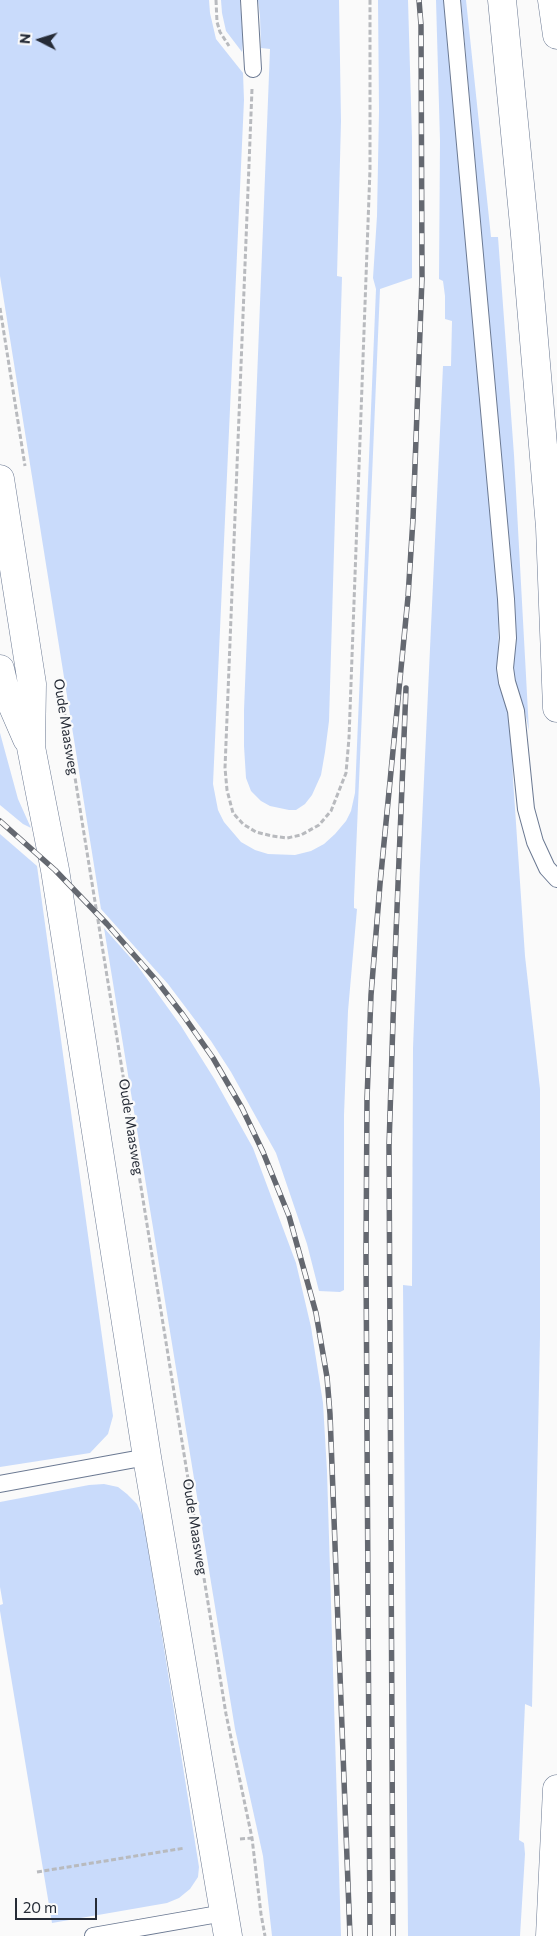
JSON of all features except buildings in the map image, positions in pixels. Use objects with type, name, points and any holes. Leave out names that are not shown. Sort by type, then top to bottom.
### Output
[{"type":"main road","points":[[502,0],[525,235],[550,527],[557,708]]},
{"type":"main road","points":[[552,0],[557,35]]},
{"type":"main road","name":"Oude Maasweg","points":[[0,479],[32,684],[31,747],[55,870],[147,1458],[226,1924]]},
{"type":"main road","name":"Oude Maasweg","points":[[0,669],[4,686],[31,747]]},
{"type":"main road","points":[[550,1936],[557,1789]]},
{"type":"lane","points":[[249,0],[253,69]]},
{"type":"lane","points":[[452,0],[506,599],[508,638],[505,668],[506,682],[516,711],[526,809],[535,842],[547,868],[557,879]]},
{"type":"lane","points":[[0,1484],[147,1458]]},
{"type":"lane","points":[[93,1936],[226,1924]]},
{"type":"path","points":[[253,69],[225,768],[227,790],[233,813],[243,824],[256,832],[287,838],[301,835],[319,825],[331,811],[346,773],[357,564],[367,279],[370,169],[370,0]]},
{"type":"path","points":[[0,308],[26,474]]},
{"type":"path","name":"Oude Maasweg","points":[[60,688],[226,1714],[252,1838],[260,1914],[265,1936]]},
{"type":"path","points":[[37,1872],[252,1838]]},
{"type":"shaded area","points":[[0,0],[209,0],[216,39],[243,73],[244,100],[213,784],[218,810],[224,822],[241,842],[255,850],[268,854],[295,855],[311,851],[324,844],[335,834],[346,821],[351,811],[355,793],[376,289],[373,278],[377,216],[379,111],[378,0],[408,0],[412,138],[412,278],[380,289],[354,899],[354,908],[357,909],[348,1011],[344,1115],[344,1290],[340,1292],[319,1291],[307,1244],[276,1153],[231,1072],[211,1041],[168,984],[101,909],[0,276]]},
{"type":"shaded area","points":[[221,0],[240,0],[242,52],[226,31]]},
{"type":"shaded area","points":[[258,0],[339,0],[341,121],[337,276],[342,277],[329,721],[321,775],[312,795],[305,804],[296,810],[270,806],[261,801],[251,791],[246,778],[244,746],[270,49],[261,48]]},
{"type":"shaded area","points":[[436,0],[446,0],[499,602],[498,681],[511,726],[525,956],[540,1089],[540,1336],[532,1707],[525,1704],[519,1840],[524,1843],[525,1854],[520,1936],[408,1936],[403,1285],[412,1286],[413,1048],[420,866],[443,366],[451,366],[452,321],[445,319],[443,281],[439,279],[440,141]]},
{"type":"shaded area","points":[[461,0],[466,0],[491,237],[498,237],[514,455],[529,731],[525,712],[513,678],[477,184]]},
{"type":"shaded area","points":[[0,733],[18,799],[31,828],[23,824],[0,805]]},
{"type":"shaded area","points":[[0,834],[37,866],[113,1416],[108,1434],[90,1453],[0,1467]]},
{"type":"shaded area","points":[[104,928],[137,965],[181,1026],[215,1080],[253,1148],[296,1263],[311,1327],[323,1403],[327,1471],[341,1936],[272,1936],[263,1856],[235,1729]]},
{"type":"shaded area","points":[[104,1484],[118,1487],[127,1494],[137,1504],[143,1517],[199,1867],[198,1877],[190,1889],[179,1898],[167,1903],[52,1923],[0,1611],[0,1605],[3,1604],[0,1587],[0,1502],[89,1485]]},
{"type":"railway","points":[[370,1936],[366,1256],[367,1099],[371,995],[408,597],[413,519],[422,278],[421,25],[419,0]]},
{"type":"railway","points":[[393,1936],[389,1146],[406,688]]},
{"type":"railway","points":[[0,821],[55,870],[107,924],[156,980],[183,1015],[213,1058],[242,1108],[263,1152],[289,1216],[316,1313],[327,1377],[350,1936]]}]
